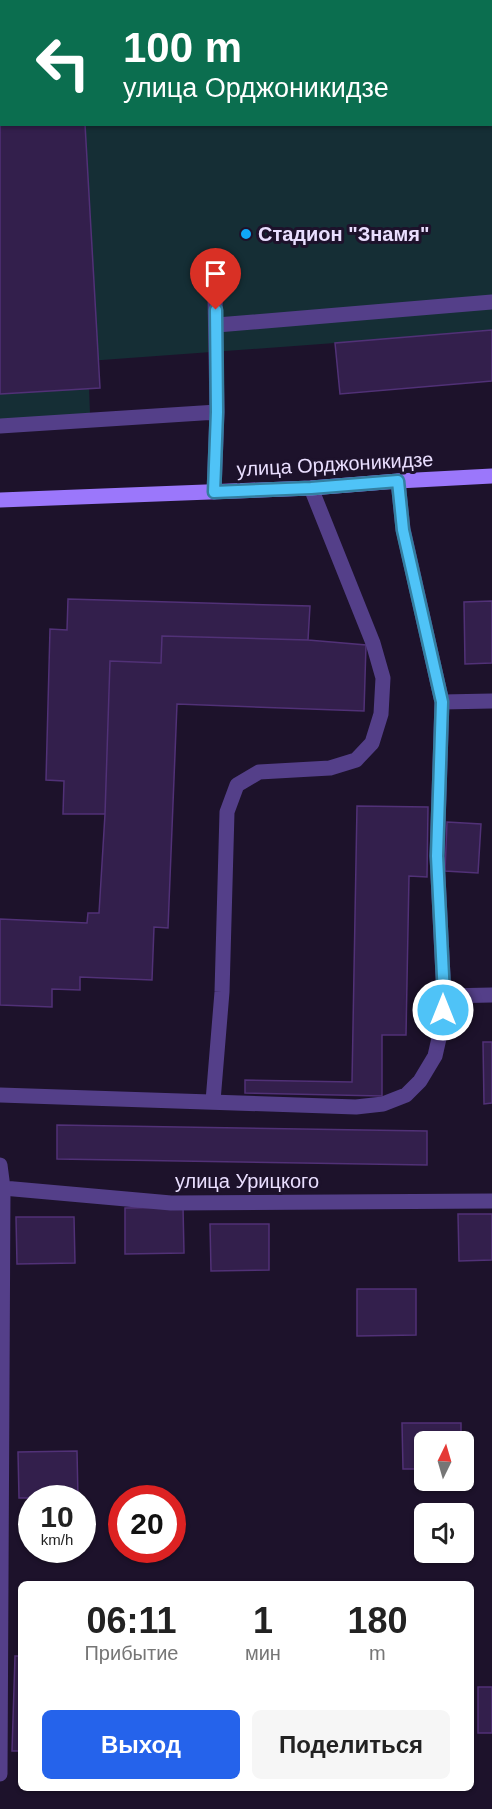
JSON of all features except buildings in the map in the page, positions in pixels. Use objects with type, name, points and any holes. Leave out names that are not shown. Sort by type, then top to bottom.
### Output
[{"type":"main road","name":"улица Орджоникидзе","points":[[0,500],[311,488],[492,476]]},
{"type":"street","points":[[214,492],[217,412],[215,295]]},
{"type":"street","points":[[217,325],[492,302]]},
{"type":"street","points":[[0,426],[217,412]]},
{"type":"street","points":[[0,1095],[356,1107],[383,1104],[406,1095],[420,1081],[435,1056],[442,1025],[444,996],[437,856],[442,702],[403,530],[398,481]]},
{"type":"street","points":[[213,1101],[222,992],[227,812],[237,785],[259,772],[330,768],[356,760],[372,743],[381,714],[382,678],[373,643],[311,488]]},
{"type":"street","points":[[442,702],[492,701]]},
{"type":"street","points":[[444,996],[492,995]]},
{"type":"street","points":[[0,1165],[3,1188],[0,1774]]},
{"type":"street","name":"улица Урицкого","points":[[3,1188],[171,1203],[492,1201]]},
{"type":"shaded area","name":"Стадион \"Знамя\"","points":[[0,126],[492,126],[492,381],[340,394],[335,343],[88,361],[90,414],[0,420]]},
{"type":"place","name":"Стадион \"Знамя\"","points":[[246,234]]},
{"type":"route","points":[[216,310],[217,412],[214,492],[398,481],[403,530],[442,702],[437,856],[443,1010]]}]
